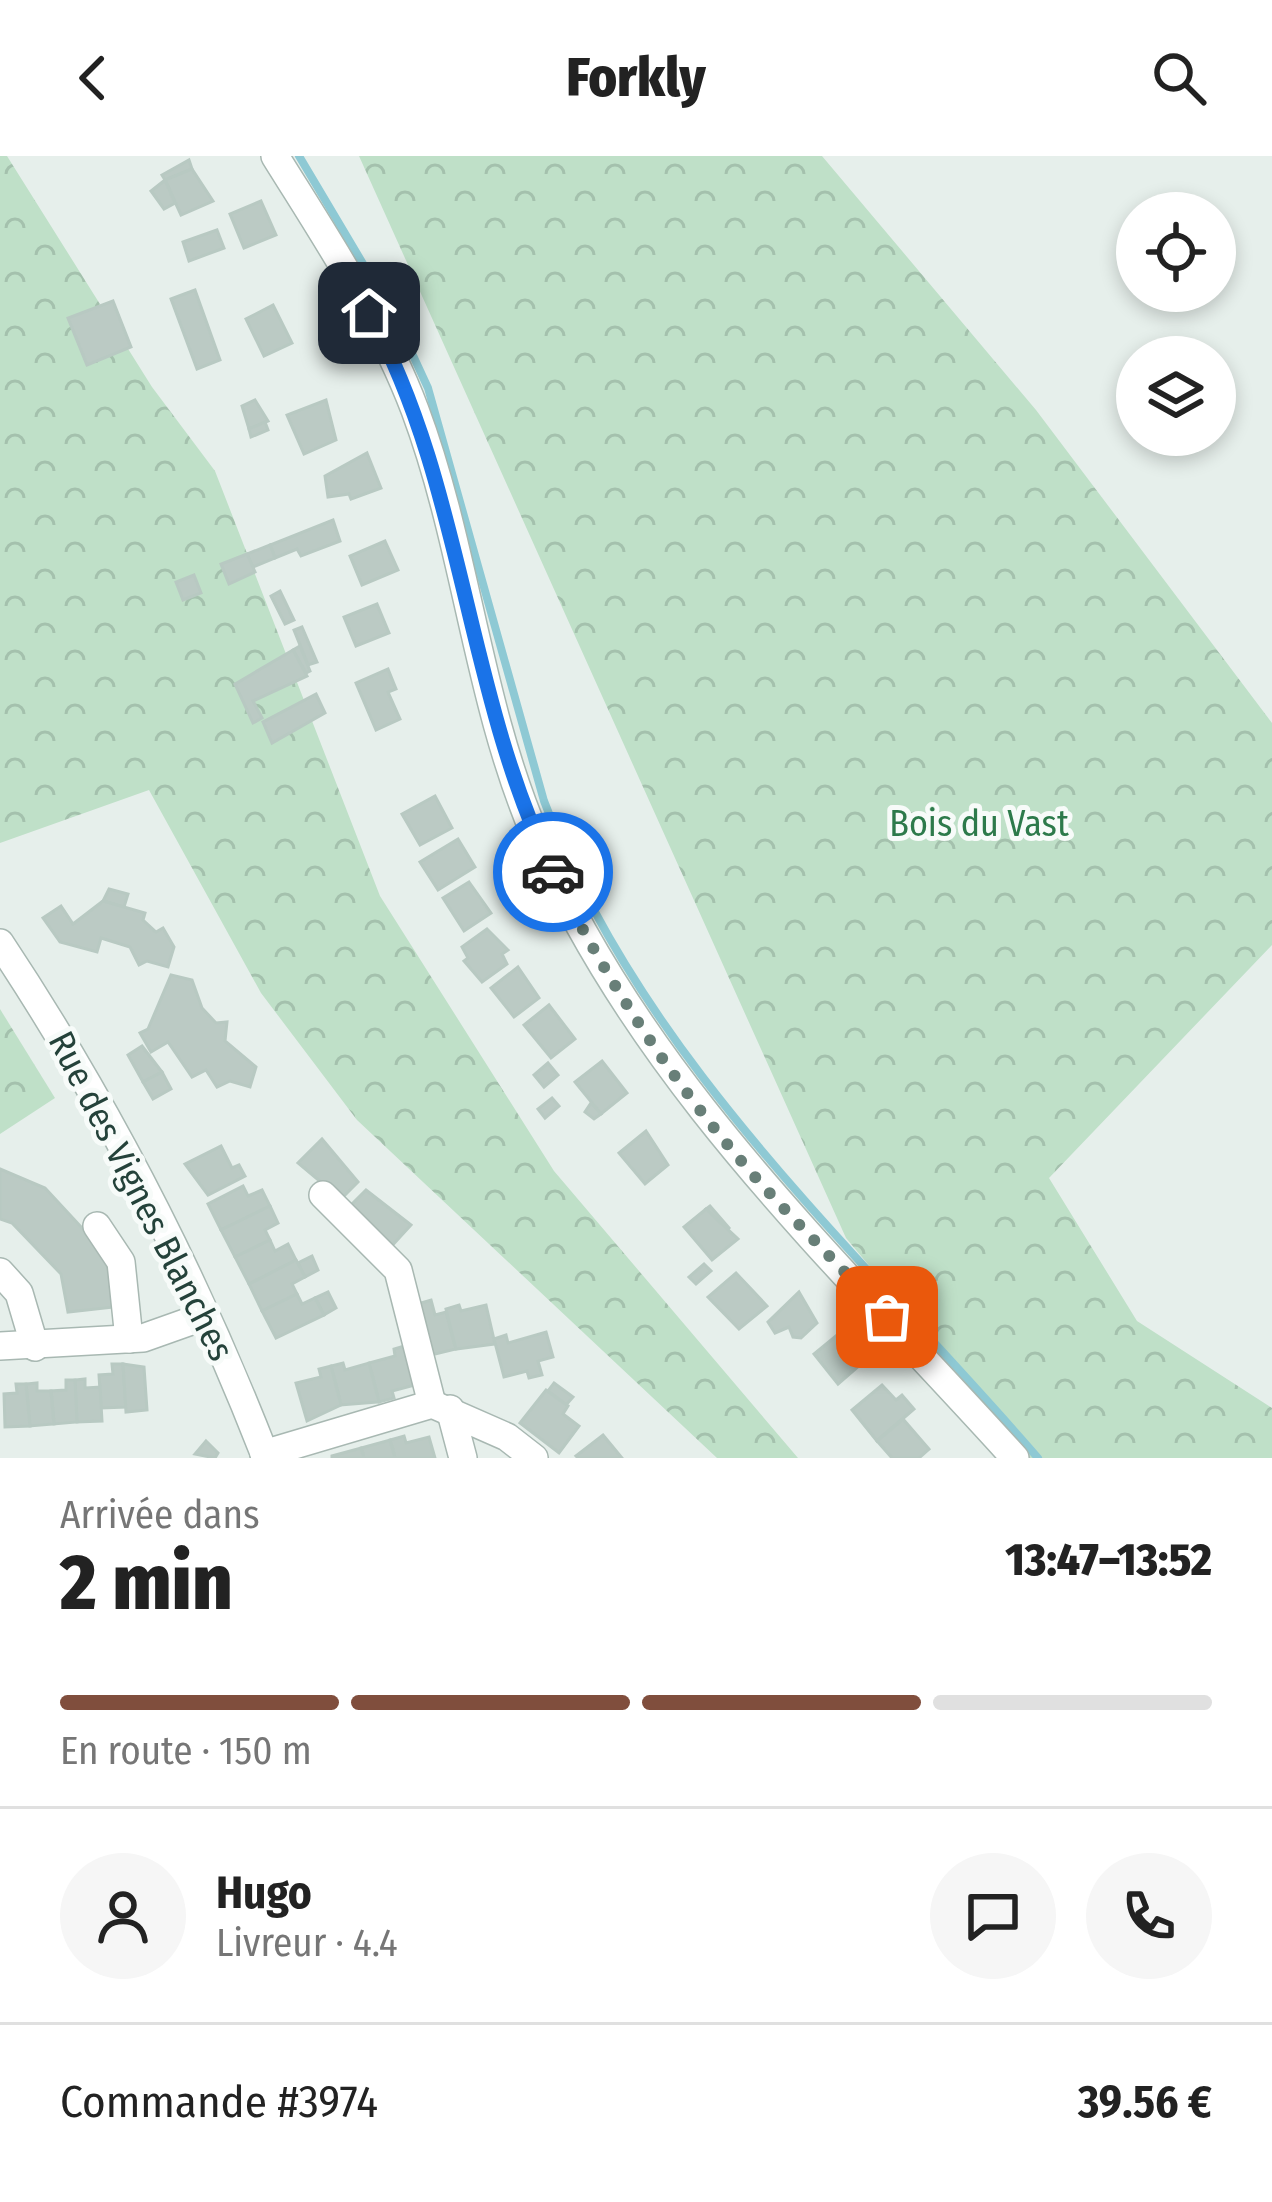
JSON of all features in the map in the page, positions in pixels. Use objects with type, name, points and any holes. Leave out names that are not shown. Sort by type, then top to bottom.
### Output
[{"type":"street","points":[[275,156],[380,332],[416,412],[445,503],[516,786],[597,961],[670,1071],[739,1158],[1016,1458]]},
{"type":"street","name":"Rue des Vignes Blanches","points":[[0,943],[71,1050],[206,1316],[265,1456]]},
{"type":"street","points":[[323,1195],[398,1270],[441,1407],[463,1458]]},
{"type":"street","points":[[97,1226],[121,1262],[129,1339]]},
{"type":"street","points":[[0,1272],[19,1293],[35,1347]]},
{"type":"street","points":[[0,1346],[129,1339],[206,1316]]},
{"type":"street","points":[[265,1456],[441,1407],[507,1437],[534,1458]]},
{"type":"green space","points":[[0,156],[7,156],[152,387],[215,471],[380,896],[554,1171],[798,1458],[717,1458],[357,1120],[261,993],[149,790],[0,843]]},
{"type":"green space","name":"Bois du Vast","points":[[359,156],[822,156],[1036,410],[1272,723],[1272,945],[1049,1178],[1137,1321],[1272,1408],[1272,1458],[1030,1458],[846,1238]]},
{"type":"green space","points":[[0,1009],[55,1098],[0,1134]]},
{"type":"building","points":[[189,160],[192,169],[165,180],[162,175]]},
{"type":"building","points":[[192,169],[213,201],[181,215],[165,180]]},
{"type":"building","points":[[165,180],[175,203],[164,209],[151,191]]},
{"type":"building","points":[[261,201],[276,235],[244,248],[230,214]]},
{"type":"building","points":[[217,230],[224,248],[189,261],[183,242]]},
{"type":"building","points":[[195,290],[220,360],[197,369],[171,299]]},
{"type":"building","points":[[113,301],[131,347],[87,365],[68,318]]},
{"type":"building","points":[[273,305],[292,343],[264,356],[246,319]]},
{"type":"building","points":[[255,400],[268,421],[249,429],[242,406]]},
{"type":"building","points":[[326,400],[336,440],[304,454],[287,415]]},
{"type":"building","points":[[265,422],[268,430],[251,437],[249,429]]},
{"type":"building","points":[[367,453],[381,488],[351,499],[349,494],[328,497],[325,476]]},
{"type":"building","points":[[333,520],[340,541],[301,556],[297,549],[275,558],[270,545]]},
{"type":"building","points":[[385,541],[398,570],[362,585],[350,556]]},
{"type":"building","points":[[270,545],[275,558],[253,567],[247,554]]},
{"type":"building","points":[[247,554],[255,572],[229,584],[221,564]]},
{"type":"building","points":[[194,575],[201,593],[183,600],[176,582]]},
{"type":"building","points":[[280,591],[294,620],[285,624],[271,596]]},
{"type":"building","points":[[377,604],[389,633],[356,646],[344,617]]},
{"type":"building","points":[[302,627],[317,662],[308,665],[294,630]]},
{"type":"building","points":[[300,646],[310,671],[306,673],[293,650]]},
{"type":"building","points":[[293,650],[307,676],[253,701],[262,718],[253,723],[235,684]]},
{"type":"building","points":[[388,669],[396,689],[388,692],[400,719],[376,730],[356,683]]},
{"type":"building","points":[[316,694],[325,713],[272,743],[263,722]]},
{"type":"building","points":[[435,796],[452,828],[420,845],[402,814]]},
{"type":"building","points":[[458,839],[475,867],[438,890],[420,862]]},
{"type":"building","points":[[469,882],[491,913],[464,931],[443,898]]},
{"type":"building","points":[[109,889],[128,894],[124,907],[103,901]]},
{"type":"building","points":[[103,901],[145,913],[143,920],[156,932],[163,928],[174,947],[168,967],[147,961],[139,965],[130,947],[101,938],[97,952],[60,942],[43,918],[61,906],[73,924]]},
{"type":"building","points":[[487,929],[508,950],[502,954],[507,964],[482,982],[464,961],[468,958],[462,947]]},
{"type":"building","points":[[518,967],[539,998],[514,1017],[491,988]]},
{"type":"building","points":[[171,975],[192,980],[202,1008],[216,1023],[227,1022],[225,1041],[256,1067],[250,1087],[230,1081],[217,1087],[206,1070],[192,1077],[168,1042],[151,1052],[140,1033],[148,1029]]},
{"type":"building","points":[[549,1005],[575,1039],[551,1058],[524,1025]]},
{"type":"building","points":[[142,1046],[162,1072],[143,1082],[128,1055]]},
{"type":"building","points":[[602,1061],[627,1093],[601,1114],[575,1082]]},
{"type":"building","points":[[548,1063],[558,1075],[544,1087],[534,1075]]},
{"type":"building","points":[[162,1072],[171,1089],[153,1099],[143,1082]]},
{"type":"building","points":[[552,1098],[559,1106],[545,1118],[538,1109]]},
{"type":"building","points":[[591,1103],[601,1114],[594,1119],[585,1112]]},
{"type":"building","points":[[646,1131],[668,1165],[645,1184],[619,1153]]},
{"type":"building","points":[[322,1139],[358,1182],[341,1199],[298,1163]]},
{"type":"building","points":[[221,1146],[232,1168],[239,1165],[245,1176],[208,1195],[185,1164]]},
{"type":"building","points":[[0,1169],[45,1188],[96,1243],[110,1272],[114,1307],[68,1312],[61,1274],[12,1223],[0,1219]]},
{"type":"building","points":[[243,1186],[248,1196],[262,1190],[270,1206],[221,1230],[208,1204]]},
{"type":"building","points":[[366,1190],[411,1225],[388,1250],[349,1207]]},
{"type":"building","points":[[270,1206],[278,1223],[265,1230],[270,1240],[235,1257],[221,1230]]},
{"type":"building","points":[[710,1206],[729,1228],[726,1231],[706,1209]]},
{"type":"building","points":[[706,1209],[738,1239],[712,1260],[684,1227]]},
{"type":"building","points":[[270,1240],[275,1251],[288,1244],[296,1260],[249,1284],[235,1257]]},
{"type":"building","points":[[312,1256],[318,1270],[305,1277],[298,1263]]},
{"type":"building","points":[[296,1260],[305,1277],[292,1284],[297,1294],[262,1311],[249,1284]]},
{"type":"building","points":[[704,1264],[711,1271],[696,1284],[689,1277]]},
{"type":"building","points":[[736,1273],[767,1306],[739,1329],[708,1297]]},
{"type":"building","points":[[328,1292],[336,1308],[324,1315],[315,1298]]},
{"type":"building","points":[[799,1292],[817,1323],[801,1338],[793,1337],[789,1327],[775,1333],[768,1322]]},
{"type":"building","points":[[297,1294],[302,1304],[315,1298],[324,1315],[276,1338],[262,1311]]},
{"type":"building","points":[[431,1300],[435,1315],[446,1312],[456,1349],[427,1356],[414,1305]]},
{"type":"building","points":[[459,1305],[461,1311],[486,1305],[495,1344],[456,1349],[446,1309]]},
{"type":"building","points":[[546,1332],[553,1357],[538,1361],[542,1375],[529,1378],[527,1371],[504,1377],[494,1339],[506,1335],[508,1343]]},
{"type":"building","points":[[837,1335],[861,1364],[838,1384],[814,1354]]},
{"type":"building","points":[[404,1346],[415,1385],[392,1391],[394,1398],[379,1402],[369,1363],[395,1356],[394,1349]]},
{"type":"building","points":[[343,1363],[345,1370],[369,1363],[379,1402],[341,1405],[331,1366]]},
{"type":"building","points":[[112,1364],[123,1364],[126,1407],[101,1408],[99,1375],[113,1374]]},
{"type":"building","points":[[123,1364],[144,1367],[147,1410],[126,1412]]},
{"type":"building","points":[[331,1366],[341,1405],[307,1421],[296,1383],[321,1377],[319,1369]]},
{"type":"building","points":[[85,1379],[85,1388],[100,1387],[102,1421],[77,1422],[75,1380]]},
{"type":"building","points":[[66,1380],[75,1380],[77,1422],[54,1424],[51,1391],[66,1390]]},
{"type":"building","points":[[37,1383],[37,1391],[51,1391],[54,1424],[30,1426],[26,1384]]},
{"type":"building","points":[[554,1383],[573,1397],[566,1405],[548,1391]]},
{"type":"building","points":[[16,1384],[26,1384],[30,1426],[5,1427],[4,1394],[17,1393]]},
{"type":"building","points":[[882,1385],[896,1400],[902,1395],[914,1409],[877,1441],[852,1410]]},
{"type":"building","points":[[546,1390],[568,1406],[563,1414],[579,1426],[559,1453],[520,1423]]},
{"type":"building","points":[[903,1419],[929,1449],[919,1458],[892,1458],[877,1441]]},
{"type":"building","points":[[603,1435],[622,1458],[576,1456]]},
{"type":"building","points":[[404,1436],[406,1443],[429,1437],[435,1458],[395,1458],[390,1440]]},
{"type":"building","points":[[390,1440],[395,1458],[364,1458],[361,1448]]},
{"type":"building","points":[[206,1441],[218,1453],[215,1458],[195,1454]]},
{"type":"building","points":[[361,1448],[364,1458],[332,1458],[332,1456]]},
{"type":"waterway","points":[[299,156],[397,321],[428,388],[544,801],[586,895],[638,984],[696,1069],[761,1150],[1038,1458]]},
{"type":"way so far","points":[[553,872],[597,961],[670,1071],[739,1158],[887,1317]]},
{"type":"route","points":[[369,313],[416,412],[445,503],[498,728],[516,786],[553,872]]}]
